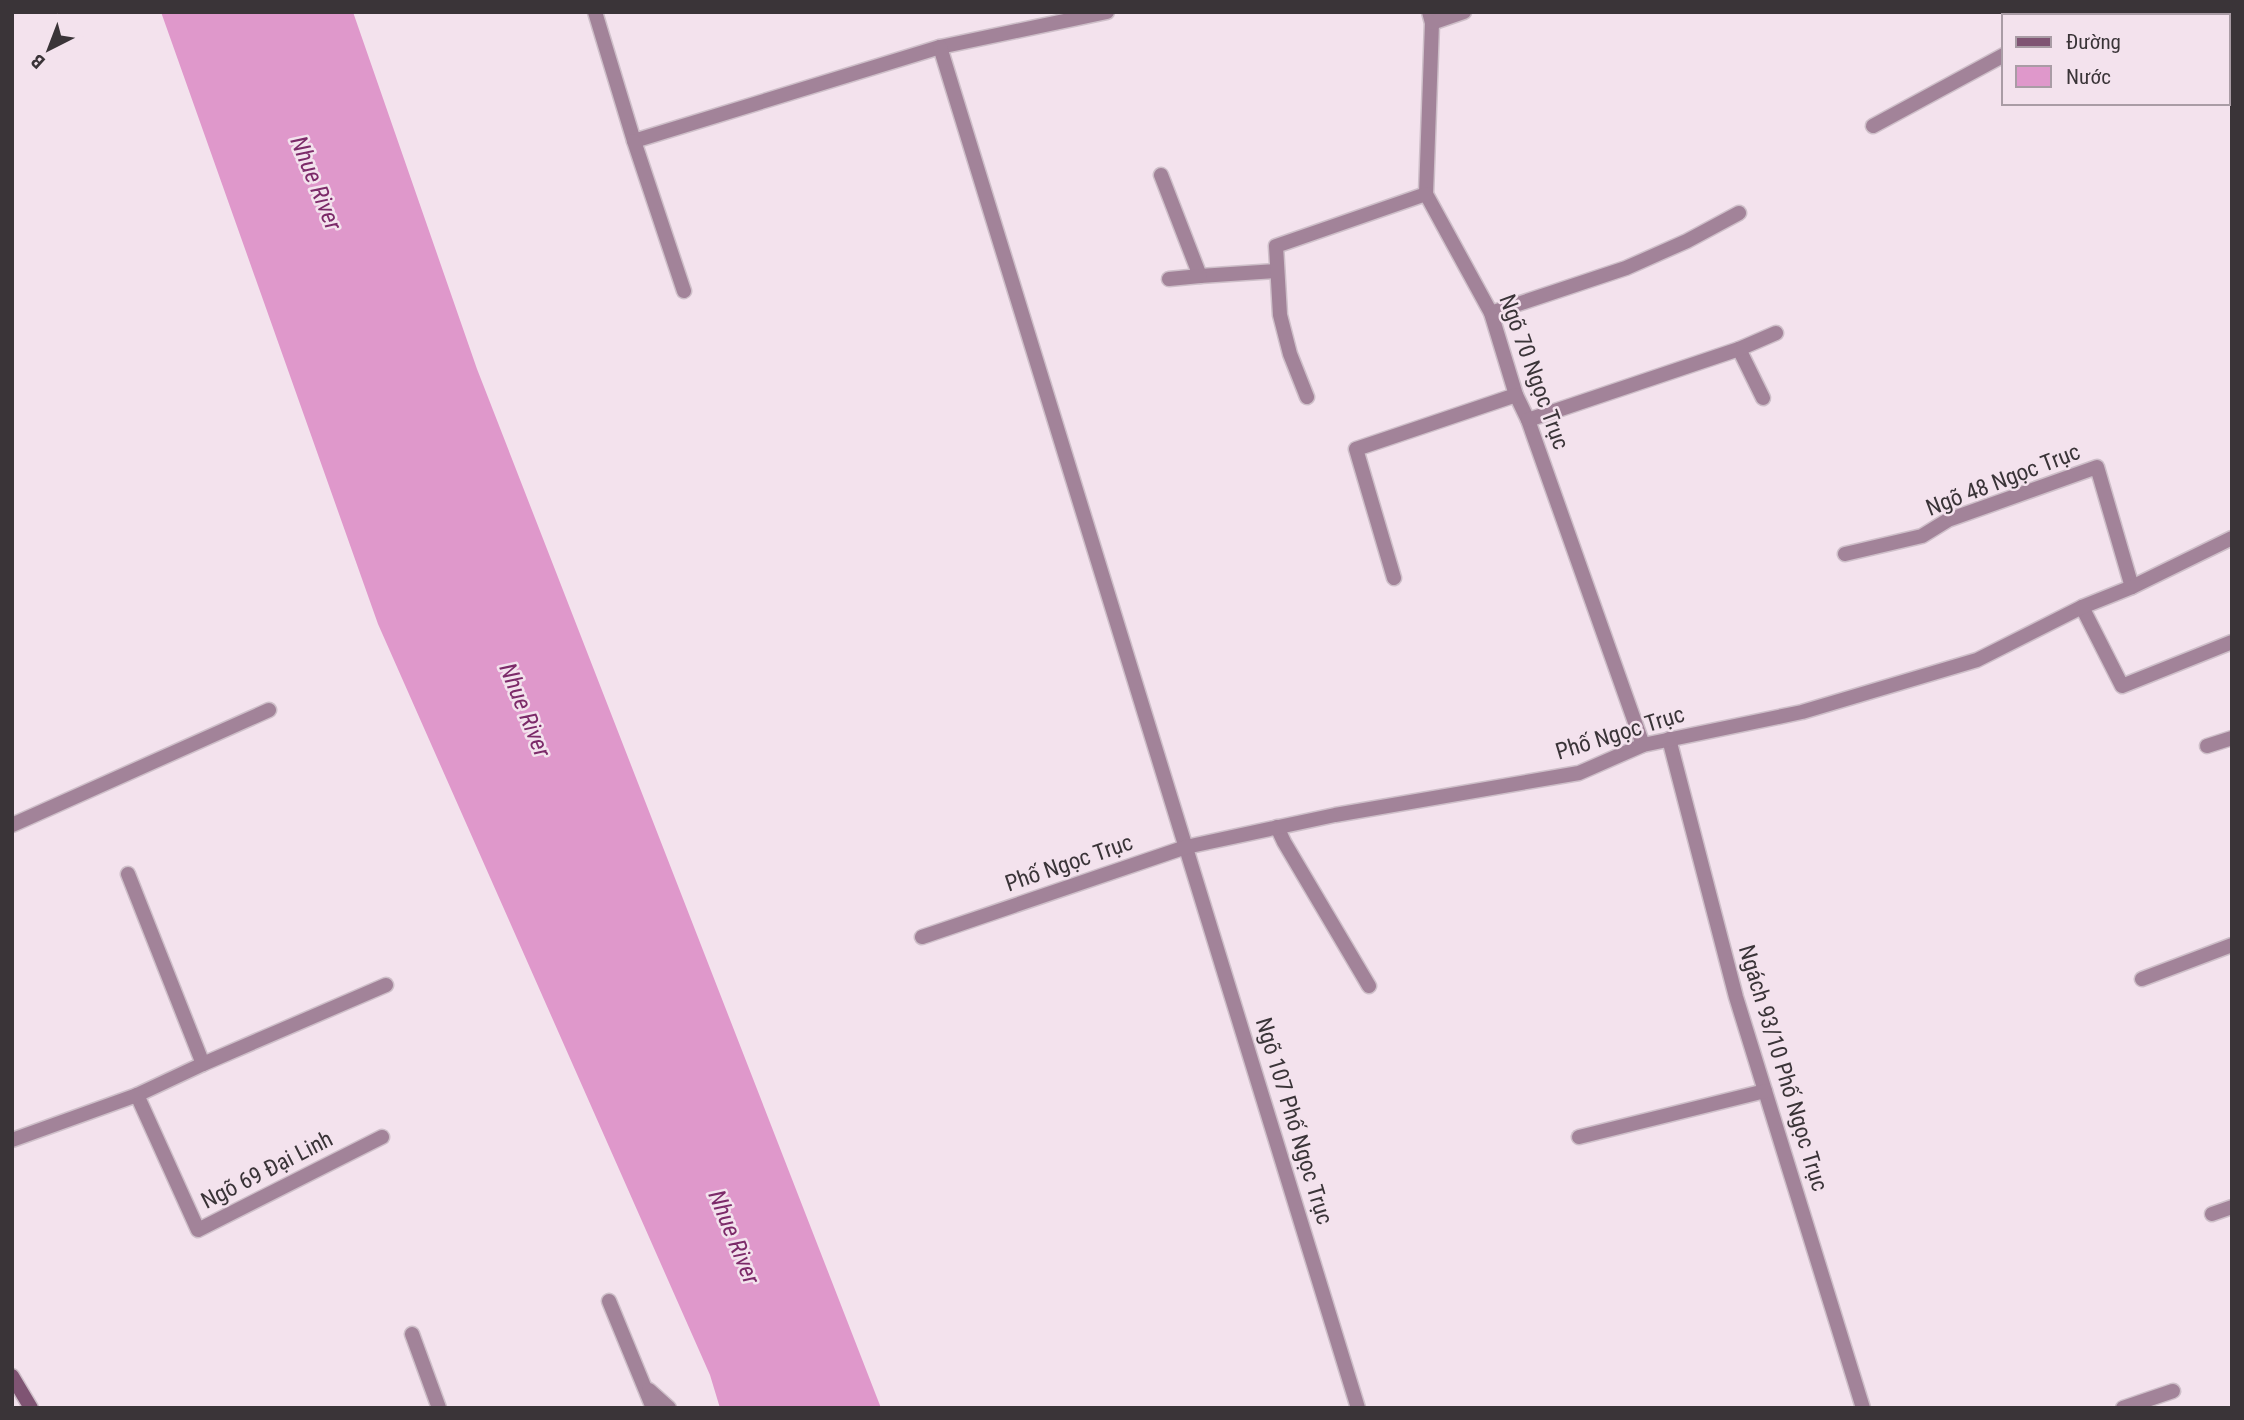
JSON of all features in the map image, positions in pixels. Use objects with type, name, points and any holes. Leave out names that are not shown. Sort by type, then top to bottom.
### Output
[{"type":"street","points":[[595,12],[684,291]]},
{"type":"street","points":[[634,141],[940,47],[1107,12]]},
{"type":"street","points":[[1307,397],[1290,354],[1280,315],[1276,246],[1426,194],[1431,18],[1464,12]]},
{"type":"street","name":"Ngõ 107 Phố Ngọc Trục","points":[[940,47],[1358,1408]]},
{"type":"street","points":[[1873,127],[2002,56]]},
{"type":"street","points":[[1161,175],[1200,276]]},
{"type":"street","name":"Ngõ 70 Ngọc Trục","points":[[1426,194],[1491,313],[1516,395],[1528,421],[1643,745]]},
{"type":"street","points":[[1491,313],[1626,268],[1687,241],[1739,213]]},
{"type":"street","points":[[1169,279],[1277,271]]},
{"type":"street","points":[[1528,421],[1739,349],[1776,333]]},
{"type":"street","points":[[1739,349],[1763,398]]},
{"type":"street","points":[[1394,578],[1356,449],[1516,395]]},
{"type":"street","name":"Ngõ 48 Ngọc Trục","points":[[1845,554],[1922,536],[1948,520],[2097,467],[2132,587]]},
{"type":"street","name":"Phố Ngọc Trục","points":[[922,937],[1186,847],[1277,827],[1578,773],[1643,745],[1802,712],[1977,660],[2082,607],[2132,587],[2232,538]]},
{"type":"street","points":[[2082,607],[2122,686],[2232,642]]},
{"type":"street","points":[[12,825],[269,710]]},
{"type":"street","points":[[2207,746],[2232,738]]},
{"type":"street","name":"Ngách 93/10 Phố Ngọc Trục","points":[[1670,739],[1736,997],[1863,1408]]},
{"type":"street","points":[[1277,827],[1369,986]]},
{"type":"street","points":[[128,874],[203,1064]]},
{"type":"street","points":[[2143,979],[2232,946]]},
{"type":"street","points":[[12,1139],[137,1095],[386,985]]},
{"type":"street","points":[[1579,1137],[1765,1091]]},
{"type":"street","name":"Ngõ 69 Đại Linh","points":[[137,1095],[198,1230],[382,1137]]},
{"type":"street","points":[[2212,1214],[2232,1207]]},
{"type":"street","points":[[609,1301],[653,1408]]},
{"type":"street","points":[[412,1334],[439,1408]]},
{"type":"street","points":[[12,1376],[30,1408]]},
{"type":"street","points":[[645,1387],[669,1408]]},
{"type":"street","points":[[2123,1408],[2173,1391]]},
{"type":"water","name":"Nhue River","points":[[161,12],[353,12],[477,369],[881,1408],[720,1408],[710,1375],[378,624]]}]
